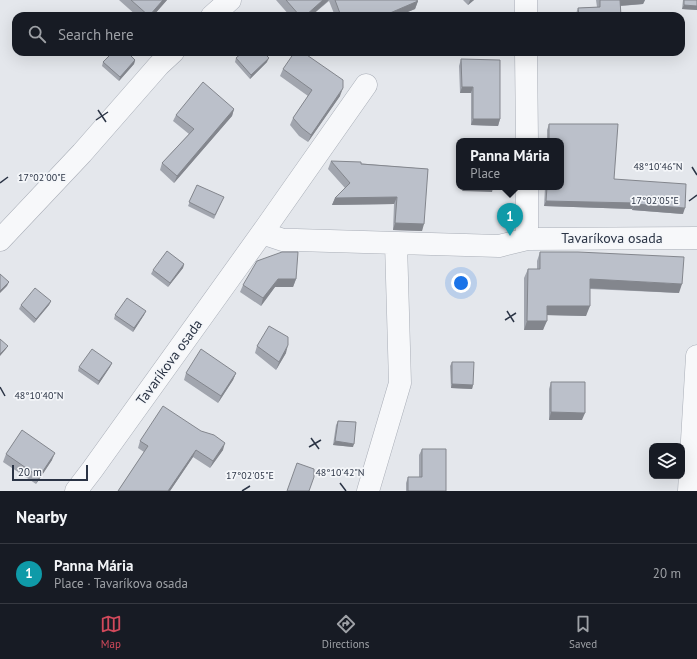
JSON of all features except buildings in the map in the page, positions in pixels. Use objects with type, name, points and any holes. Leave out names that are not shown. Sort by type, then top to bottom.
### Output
[{"type":"street","points":[[216,12],[230,0]]},
{"type":"street","points":[[526,0],[526,12]]},
{"type":"street","points":[[0,240],[82,153],[159,65],[169,56]]},
{"type":"street","points":[[526,56],[527,138]]},
{"type":"street","name":"Tavaríkova osada","points":[[76,491],[262,233],[366,85]]},
{"type":"street","points":[[527,190],[527,239]]},
{"type":"street","name":"Tavaríkova osada","points":[[262,233],[283,240],[499,246],[527,239],[697,238]]},
{"type":"street","points":[[368,491],[400,383],[396,243]]},
{"type":"street","points":[[689,491],[697,356]]},
{"type":"place","name":"Panna Mária","points":[[510,236]]}]
